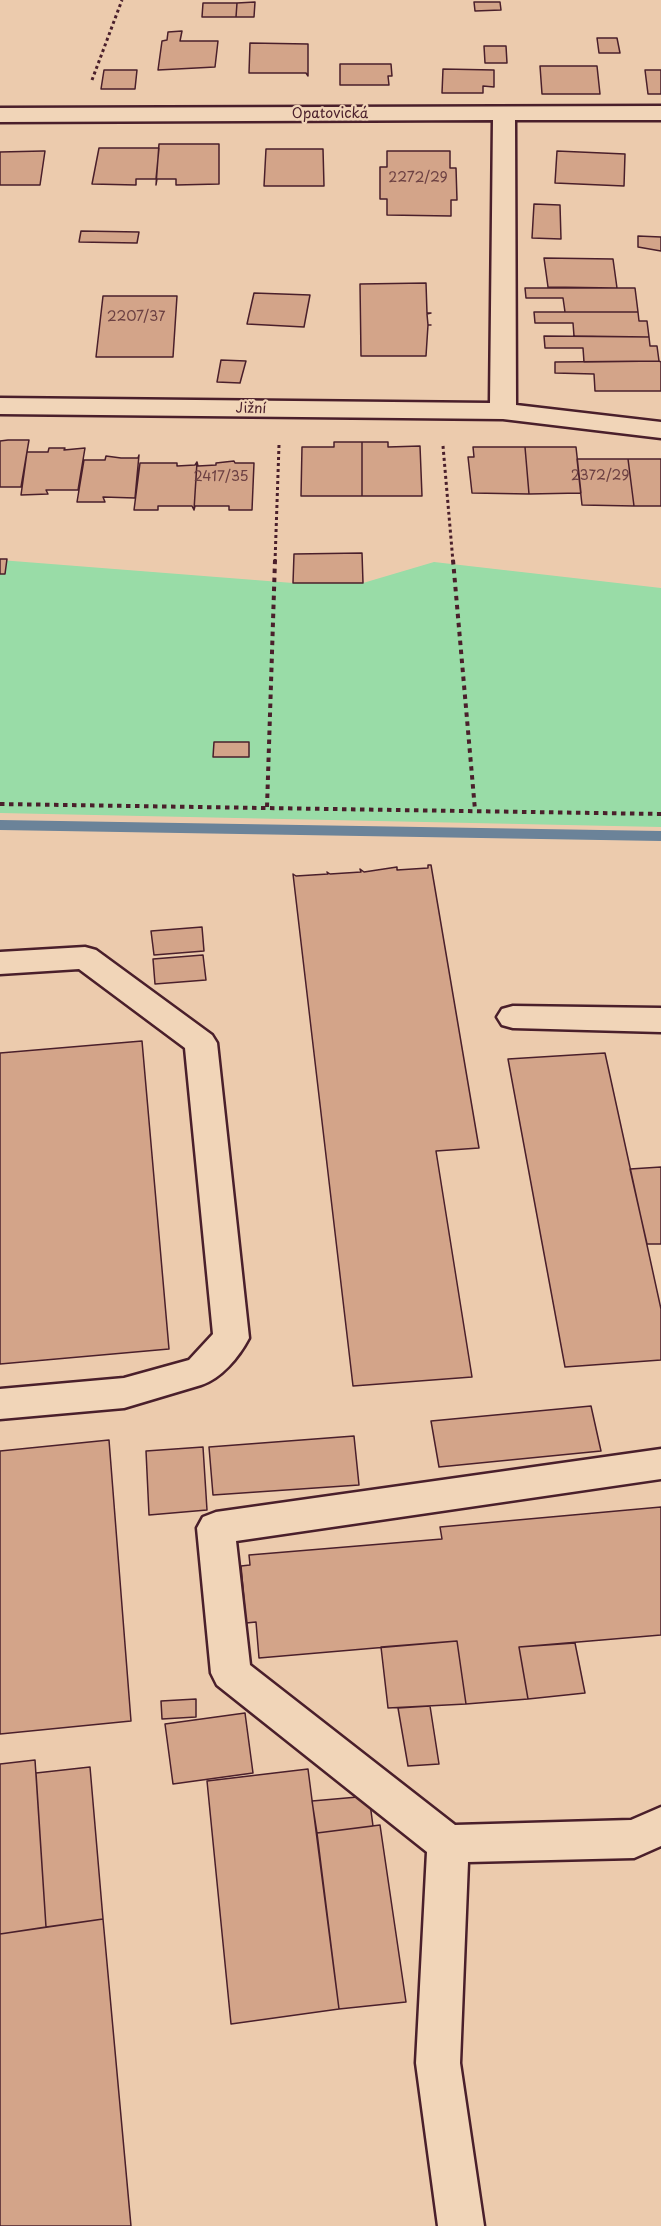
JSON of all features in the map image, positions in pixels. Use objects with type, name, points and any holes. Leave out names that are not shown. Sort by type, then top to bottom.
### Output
[{"type":"street","points":[[503,411],[504,113]]},
{"type":"street","name":"Opatovická","points":[[0,115],[661,113]]},
{"type":"street","name":"Jižní","points":[[0,406],[503,411],[661,430]]},
{"type":"street","points":[[0,963],[85,958],[201,1042],[231,1338],[201,1371],[124,1393],[0,1404]]},
{"type":"street","points":[[513,1017],[661,1020]]},
{"type":"street","points":[[661,1464],[216,1528],[231,1673],[448,1844],[634,1839],[661,1826]]},
{"type":"street","points":[[448,1844],[438,2063],[461,2226]]},
{"type":"path","points":[[80,115],[122,0]]},
{"type":"path","points":[[267,807],[280,409]]},
{"type":"path","points":[[440,411],[475,810]]},
{"type":"path","points":[[0,804],[661,814]]},
{"type":"green space","points":[[0,560],[293,583],[363,583],[434,562],[661,588],[661,827],[0,813]]},
{"type":"building","points":[[255,2],[254,17],[236,17],[237,3]]},
{"type":"building","points":[[474,2],[500,2],[501,10],[475,11]]},
{"type":"building","points":[[203,3],[237,3],[236,17],[202,17]]},
{"type":"building","points":[[182,31],[180,41],[218,41],[215,67],[158,70],[162,41],[167,40],[168,32]]},
{"type":"building","points":[[597,38],[617,38],[620,53],[599,53]]},
{"type":"building","points":[[250,43],[308,44],[308,76],[306,73],[249,73]]},
{"type":"building","points":[[484,46],[506,46],[507,63],[485,63]]},
{"type":"building","points":[[340,64],[391,64],[392,76],[388,76],[389,85],[340,85]]},
{"type":"building","points":[[540,66],[597,66],[600,94],[542,94]]},
{"type":"building","points":[[443,69],[494,70],[494,87],[483,86],[483,93],[442,93]]},
{"type":"building","points":[[104,70],[137,70],[135,89],[101,89]]},
{"type":"building","points":[[645,70],[661,70],[661,94],[648,94]]},
{"type":"building","points":[[159,144],[219,144],[219,184],[176,185],[176,179],[157,179],[156,185]]},
{"type":"building","points":[[99,148],[159,148],[156,179],[136,179],[136,185],[92,184]]},
{"type":"building","points":[[266,149],[323,149],[324,186],[264,186]]},
{"type":"building","points":[[45,151],[40,185],[0,185],[0,152]]},
{"type":"building","points":[[387,151],[450,151],[450,168],[456,168],[457,200],[451,200],[451,216],[387,215],[387,199],[380,199],[380,167],[387,167]]},
{"type":"building","points":[[557,151],[625,154],[624,186],[555,183]]},
{"type":"building","points":[[534,204],[560,205],[561,239],[532,238]]},
{"type":"building","points":[[81,231],[139,232],[137,243],[79,242]]},
{"type":"building","points":[[638,236],[661,237],[661,251],[638,247]]},
{"type":"building","points":[[544,258],[613,259],[617,288],[548,287]]},
{"type":"building","points":[[426,283],[427,313],[431,313],[427,314],[426,356],[361,356],[360,284]]},
{"type":"building","points":[[525,288],[635,288],[638,312],[565,312],[563,298],[526,298]]},
{"type":"building","points":[[254,293],[310,295],[304,327],[247,324]]},
{"type":"building","points":[[103,296],[177,296],[173,357],[96,357]]},
{"type":"building","points":[[534,312],[638,312],[639,321],[647,321],[649,337],[574,336],[573,323],[535,323]]},
{"type":"building","points":[[544,336],[649,337],[650,346],[657,346],[659,361],[584,362],[583,348],[545,348]]},
{"type":"building","points":[[221,360],[246,361],[240,383],[217,382]]},
{"type":"building","points":[[555,362],[661,362],[661,391],[595,391],[594,374],[555,373]]},
{"type":"building","points":[[29,440],[21,487],[0,487],[0,441]]},
{"type":"building","points":[[334,442],[362,442],[362,496],[301,496],[302,447],[334,447]]},
{"type":"building","points":[[362,442],[388,442],[388,447],[420,446],[422,496],[362,496]]},
{"type":"building","points":[[473,447],[525,447],[529,494],[472,493],[468,457],[474,457]]},
{"type":"building","points":[[525,447],[576,447],[581,493],[529,494]]},
{"type":"building","points":[[49,448],[65,448],[64,450],[85,448],[78,490],[46,490],[48,494],[21,495],[27,452],[48,452]]},
{"type":"building","points":[[139,455],[135,498],[103,497],[105,502],[77,502],[84,460],[105,460],[106,456],[138,458]]},
{"type":"building","points":[[577,459],[628,459],[634,506],[582,505]]},
{"type":"building","points":[[628,459],[661,459],[661,506],[634,506]]},
{"type":"building","points":[[234,461],[235,463],[254,463],[252,510],[229,510],[229,506],[195,506],[194,510],[197,462],[198,466]]},
{"type":"building","points":[[197,462],[194,510],[192,506],[158,506],[158,510],[134,510],[140,463],[177,463],[177,466],[195,465]]},
{"type":"building","points":[[362,553],[363,583],[293,583],[294,554]]},
{"type":"building","points":[[0,559],[7,559],[5,574],[0,574]]},
{"type":"building","points":[[214,742],[249,742],[249,757],[213,757]]},
{"type":"building","points":[[428,865],[431,865],[479,1148],[436,1151],[472,1377],[353,1386],[293,874],[296,876],[328,874],[327,872],[330,874],[361,872],[360,869],[364,872],[397,867],[397,870],[428,868]]},
{"type":"building","points":[[202,927],[204,951],[154,955],[151,931]]},
{"type":"building","points":[[203,955],[206,980],[155,984],[153,959]]},
{"type":"building","points":[[142,1041],[169,1349],[0,1364],[0,1053]]},
{"type":"building","points":[[605,1053],[661,1309],[661,1360],[565,1367],[508,1059]]},
{"type":"building","points":[[661,1167],[661,1244],[647,1244],[630,1169]]},
{"type":"building","points":[[591,1406],[601,1451],[439,1467],[431,1421]]},
{"type":"building","points":[[354,1436],[359,1485],[213,1495],[209,1447]]},
{"type":"building","points":[[109,1440],[131,1721],[0,1734],[0,1451]]},
{"type":"building","points":[[203,1447],[207,1510],[149,1515],[146,1451]]},
{"type":"building","points":[[661,1507],[661,1635],[519,1647],[528,1699],[466,1704],[457,1641],[259,1658],[256,1622],[246,1623],[241,1566],[250,1565],[249,1555],[442,1539],[440,1527]]},
{"type":"building","points":[[457,1641],[466,1704],[388,1708],[381,1647]]},
{"type":"building","points":[[575,1643],[585,1693],[528,1699],[519,1647]]},
{"type":"building","points":[[196,1699],[196,1717],[162,1719],[161,1701]]},
{"type":"building","points":[[430,1706],[439,1764],[408,1766],[398,1708]]},
{"type":"building","points":[[245,1713],[253,1773],[173,1784],[165,1724]]},
{"type":"building","points":[[35,1760],[46,1927],[0,1934],[0,1764]]},
{"type":"building","points":[[90,1767],[103,1919],[46,1927],[36,1773]]},
{"type":"building","points":[[308,1769],[339,2009],[231,2024],[207,1781]]},
{"type":"building","points":[[369,1796],[373,1826],[317,1833],[312,1801]]},
{"type":"building","points":[[380,1825],[406,2002],[339,2009],[317,1833]]},
{"type":"building","points":[[103,1919],[131,2226],[0,2226],[0,1934]]},
{"type":"waterway","points":[[0,825],[661,836]]}]
